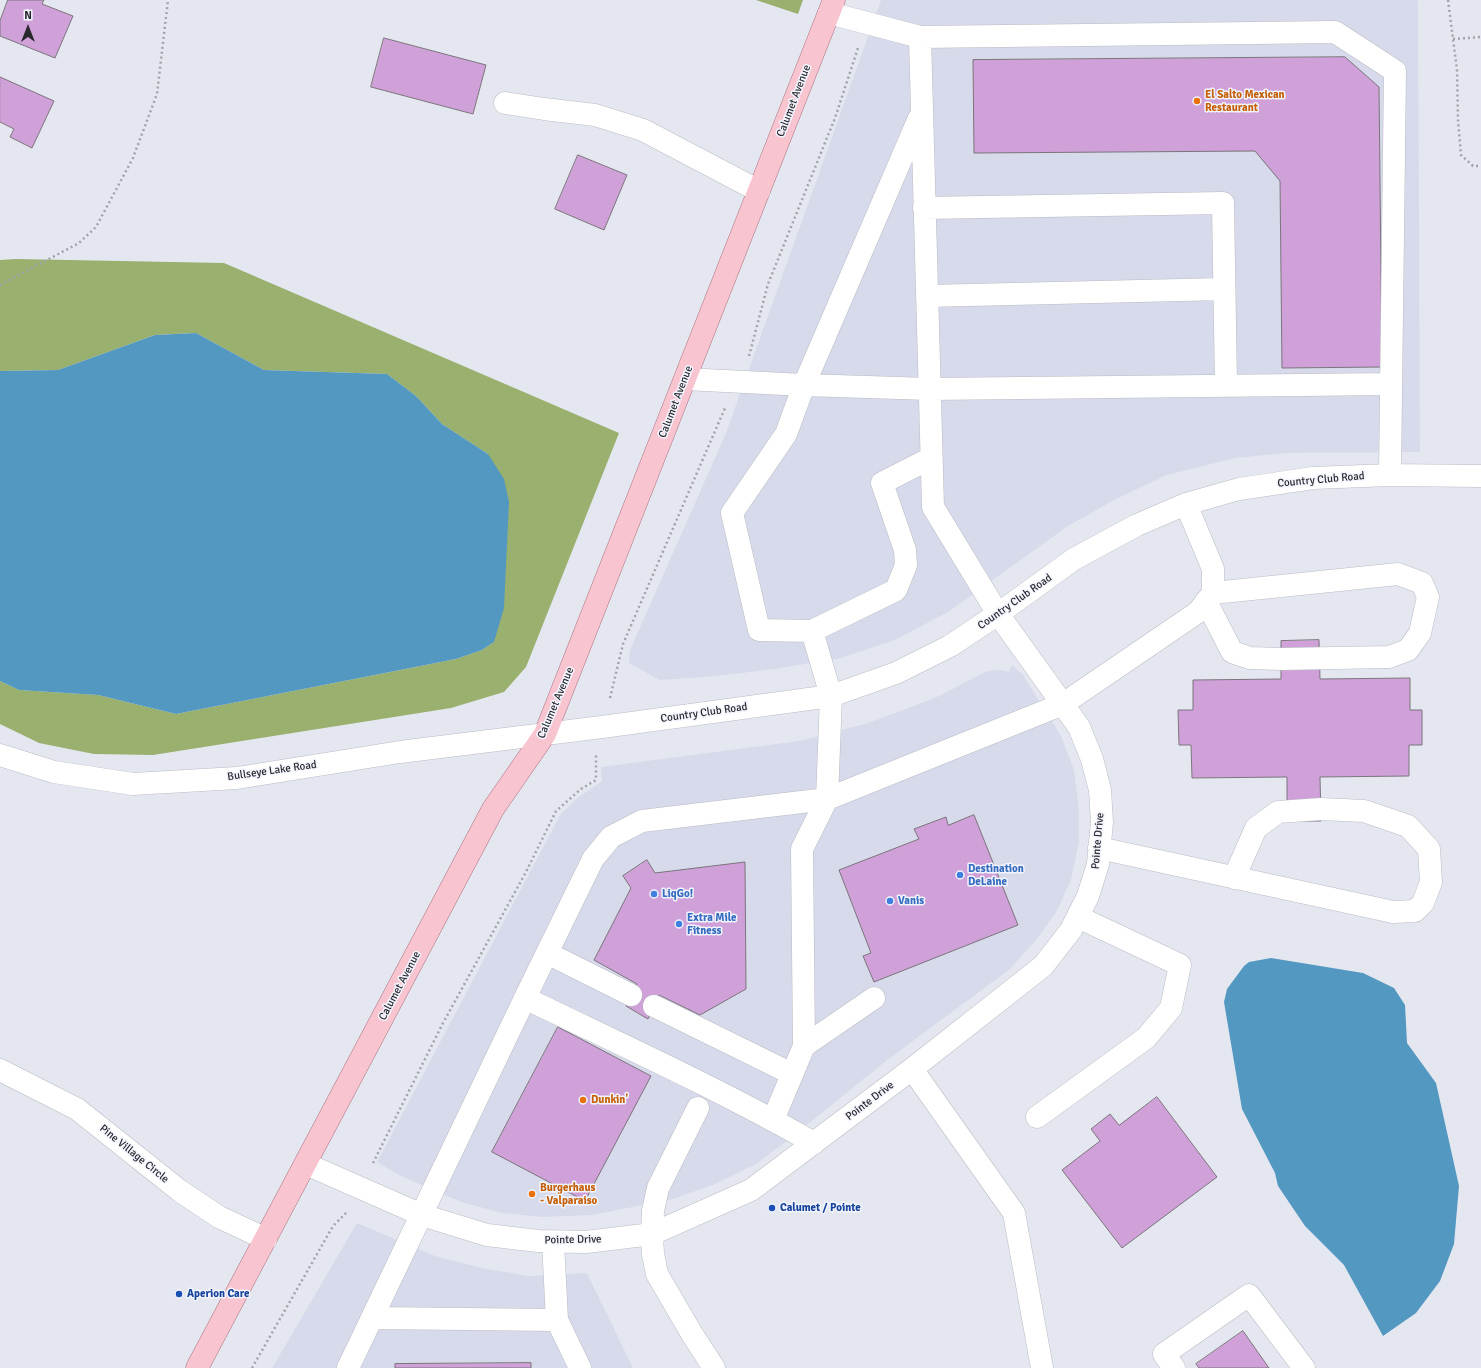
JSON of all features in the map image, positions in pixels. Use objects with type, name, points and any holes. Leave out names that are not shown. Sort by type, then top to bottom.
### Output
[{"type":"main road","name":"Calumet Avenue","points":[[197,1368],[493,809],[546,734],[831,6]]},
{"type":"street","points":[[831,6],[920,37],[1335,32],[1395,71],[1390,475]]},
{"type":"street","name":"Pointe Drive","points":[[306,1164],[422,1215],[487,1235],[552,1242],[586,1242],[652,1234],[751,1190],[912,1069],[1043,966],[1071,930],[1090,890],[1098,864],[1102,822],[1100,790],[1092,759],[1079,727],[998,614],[933,507],[920,37]]},
{"type":"street","points":[[506,103],[595,115],[643,130],[759,191]]},
{"type":"street","points":[[922,111],[804,385],[786,434],[732,513],[759,630],[812,631],[896,590],[906,566],[905,550],[882,483],[931,458]]},
{"type":"street","points":[[924,208],[1223,203],[1226,385]]},
{"type":"street","points":[[927,296],[1224,289]]},
{"type":"street","points":[[685,379],[930,389],[1391,384]]},
{"type":"street","name":"Country Club Road","points":[[546,734],[831,696],[896,673],[950,646],[998,614],[1074,559],[1136,525],[1186,504],[1239,489],[1313,478],[1390,475],[1481,476]]},
{"type":"street","points":[[348,1368],[593,859],[611,837],[642,822],[827,798],[1063,704],[1198,612],[1210,597],[1398,574],[1422,583],[1428,597],[1420,633],[1408,650],[1389,657],[1281,659],[1250,658],[1232,652],[1210,597],[1213,569],[1186,504]]},
{"type":"street","points":[[773,1120],[804,1046],[802,849],[827,798],[831,696],[812,631]]},
{"type":"street","name":"Bullseye Lake Road","points":[[0,755],[54,772],[134,784],[237,778],[400,752],[546,734]]},
{"type":"street","points":[[1099,848],[1234,878],[1392,912],[1415,911],[1423,903],[1430,882],[1429,849],[1408,826],[1364,810],[1278,812],[1256,828],[1234,878]]},
{"type":"street","points":[[1037,1117],[1146,1038],[1171,1008],[1180,965],[1078,917]]},
{"type":"street","points":[[547,953],[631,995]]},
{"type":"street","points":[[525,998],[773,1120],[814,1143]]},
{"type":"street","points":[[804,1046],[874,998]]},
{"type":"street","points":[[654,1006],[792,1074]]},
{"type":"street","points":[[912,1069],[1014,1213],[1042,1368]]},
{"type":"street","name":"Pine Village Circle","points":[[0,1070],[77,1109],[180,1191],[219,1217],[266,1239]]},
{"type":"street","points":[[698,1108],[658,1188],[653,1211],[653,1254],[657,1274],[714,1368]]},
{"type":"street","points":[[552,1242],[557,1320],[580,1368]]},
{"type":"street","points":[[1174,1368],[1164,1354],[1249,1295],[1304,1368]]},
{"type":"street","points":[[372,1318],[557,1320]]},
{"type":"path","points":[[0,285],[79,243],[96,227],[134,158],[157,94],[168,0]]},
{"type":"path","points":[[1448,0],[1457,70],[1458,120],[1462,155],[1473,166],[1481,166]]},
{"type":"path","points":[[1453,39],[1481,37]]},
{"type":"shaded area","points":[[881,0],[1418,0],[1420,452],[1286,453],[1235,458],[1167,475],[1116,499],[1068,526],[948,612],[895,640],[841,658],[775,669],[707,677],[660,680],[629,663],[630,650],[726,433]]},
{"type":"shaded area","points":[[1012,665],[1023,675],[1061,736],[1074,770],[1079,811],[1079,842],[1071,880],[1057,911],[1037,939],[1010,969],[886,1061],[787,1141],[756,1164],[715,1184],[673,1199],[592,1215],[542,1217],[502,1213],[461,1202],[399,1175],[377,1162],[560,815],[576,799],[602,781],[601,767],[799,741],[868,723],[939,696],[987,671],[1000,670],[1009,672]]},
{"type":"shaded area","points":[[357,1223],[435,1256],[482,1268],[529,1276],[587,1273],[633,1368],[272,1368]]},
{"type":"green space","points":[[756,0],[803,0],[798,14]]},
{"type":"green space","points":[[16,259],[224,263],[619,433],[526,667],[504,692],[451,708],[153,755],[94,754],[39,743],[0,724],[0,681],[19,690],[98,695],[176,714],[456,659],[482,650],[494,642],[488,454],[442,424],[416,396],[387,374],[264,370],[196,333],[155,335],[58,370],[0,371],[0,260]]},
{"type":"water","points":[[196,333],[264,370],[387,374],[416,396],[442,424],[488,454],[504,479],[509,502],[504,608],[494,642],[482,650],[456,659],[176,714],[98,695],[19,690],[0,681],[0,371],[58,370],[155,335]]},
{"type":"water","points":[[1271,958],[1363,973],[1394,988],[1405,1005],[1407,1043],[1436,1083],[1459,1186],[1454,1244],[1440,1281],[1416,1313],[1383,1336],[1344,1265],[1305,1226],[1278,1186],[1275,1173],[1242,1109],[1224,1002],[1227,989],[1244,966],[1249,962]]},
{"type":"building","points":[[8,0],[44,0],[42,4],[73,16],[55,58],[0,36],[0,21]]},
{"type":"building","points":[[384,38],[486,65],[473,114],[371,87]]},
{"type":"building","points":[[1345,57],[1379,87],[1382,367],[1282,368],[1280,181],[1255,151],[974,153],[973,60]]},
{"type":"building","points":[[0,77],[54,101],[32,148],[10,137],[14,129],[0,122]]},
{"type":"building","points":[[578,155],[627,175],[604,230],[555,209]]},
{"type":"building","points":[[1319,640],[1320,679],[1410,678],[1410,710],[1422,710],[1422,745],[1409,745],[1409,776],[1320,777],[1321,821],[1287,821],[1287,777],[1192,778],[1191,745],[1179,745],[1178,710],[1193,710],[1193,680],[1281,679],[1281,641]]},
{"type":"building","points":[[974,815],[1018,925],[874,982],[863,956],[871,953],[839,870],[919,839],[914,829],[946,817],[948,825]]},
{"type":"building","name":"Extra Mile Fitness","points":[[647,860],[655,873],[745,862],[746,989],[700,1015],[659,995],[648,1019],[626,1006],[637,984],[594,960],[631,888],[623,876]]},
{"type":"building","points":[[558,1027],[651,1076],[585,1201],[492,1152]]},
{"type":"building","points":[[1157,1097],[1217,1177],[1122,1248],[1062,1170],[1100,1141],[1091,1129],[1110,1114],[1119,1125]]},
{"type":"building","points":[[1243,1331],[1269,1368],[1199,1368],[1196,1364]]},
{"type":"building","points":[[531,1363],[531,1368],[395,1368],[395,1364]]},
{"type":"place","name":"El Salto Mexican Restaurant","points":[[1197,101]]},
{"type":"place","name":"Destination DeLaine","points":[[960,875]]},
{"type":"place","name":"LiqGo!","points":[[654,894]]},
{"type":"place","name":"Vanis","points":[[890,901]]},
{"type":"place","name":"Extra Mile Fitness","points":[[679,924]]},
{"type":"place","name":"Dunkin'","points":[[583,1100]]},
{"type":"place","name":"Burgerhaus - Valparaiso","points":[[532,1194]]},
{"type":"place","name":"Calumet / Pointe","points":[[772,1208]]},
{"type":"place","name":"Aperion Care","points":[[179,1294]]}]
